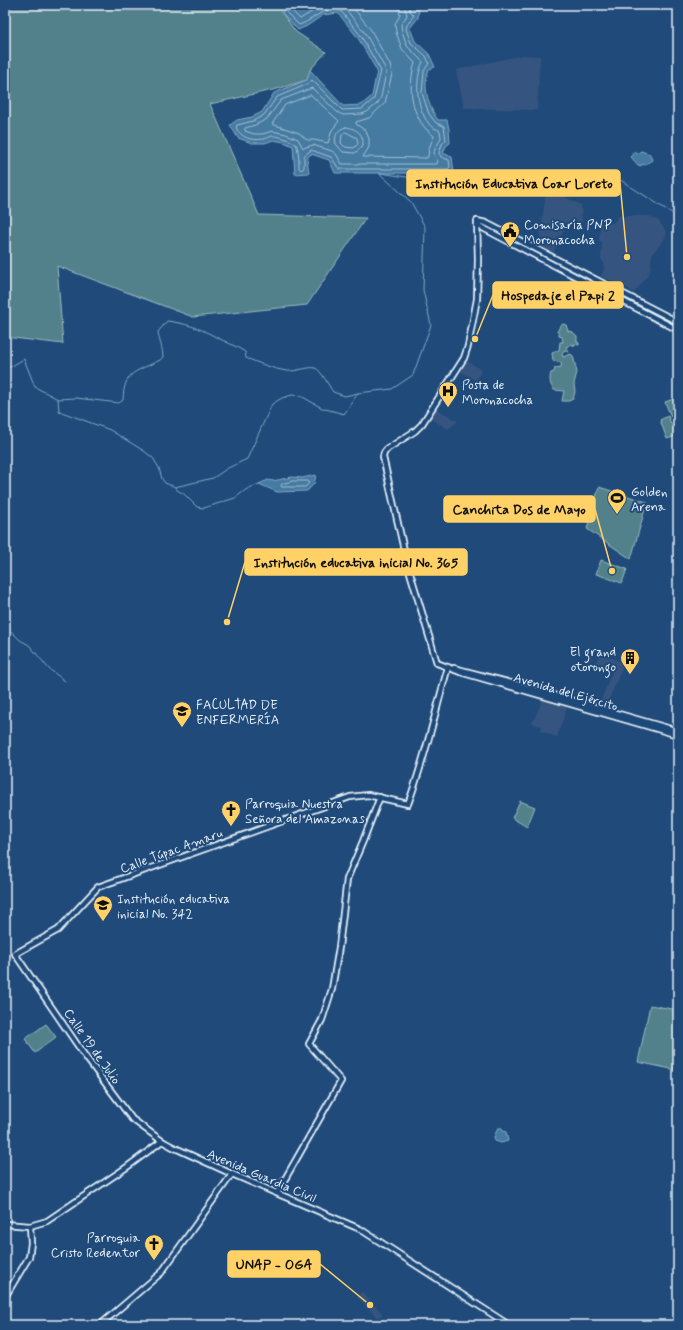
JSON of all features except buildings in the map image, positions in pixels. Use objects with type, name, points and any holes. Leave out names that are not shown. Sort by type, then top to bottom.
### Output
[{"type":"street","points":[[477,223],[486,223],[529,244],[678,322]]},
{"type":"street","points":[[477,223],[678,330]]},
{"type":"street","name":"Avenida del Ejército","points":[[477,223],[477,299],[470,340],[464,358],[422,424],[416,431],[387,449],[383,457],[406,559],[437,664],[461,669],[678,734]]},
{"type":"street","name":"Calle Túpac Amaru","points":[[16,954],[58,930],[98,887],[350,797],[368,795],[408,804],[426,748],[448,667]]},
{"type":"street","name":"Avenida del Ejército","points":[[583,705],[678,731]]},
{"type":"street","points":[[278,1193],[341,1081],[309,1044],[322,1020],[332,989],[339,947],[346,879],[364,841],[380,797]]},
{"type":"street","name":"Calle 19 de Julio","points":[[16,954],[85,1056],[132,1119],[162,1141]]},
{"type":"street","points":[[5,1224],[30,1226],[39,1224],[54,1217],[162,1141]]},
{"type":"street","name":"Avenida Guardia Civil","points":[[162,1141],[232,1174],[360,1230],[510,1325]]},
{"type":"street","points":[[100,1325],[161,1273],[232,1174]]},
{"type":"street","points":[[5,1297],[29,1257],[31,1243],[30,1226]]},
{"type":"street","points":[[5,1322],[8,1325]]},
{"type":"shaded area","points":[[523,55],[540,56],[537,110],[464,108],[456,70]]},
{"type":"shaded area","points":[[546,191],[552,191],[581,205],[582,223],[566,222],[564,230],[553,253],[540,246],[539,243]]},
{"type":"shaded area","points":[[619,216],[649,216],[659,221],[667,233],[664,240],[652,254],[650,272],[634,293],[629,289],[601,276],[604,270],[604,263],[601,259],[602,241],[599,241],[599,223],[613,223]]},
{"type":"shaded area","points":[[467,361],[482,370],[476,380],[461,372]]},
{"type":"shaded area","points":[[435,408],[458,421],[448,429],[430,418]]},
{"type":"shaded area","points":[[600,653],[624,663],[607,704],[600,703],[612,671],[595,664]]},
{"type":"shaded area","points":[[543,700],[567,707],[557,737],[541,731],[542,726],[532,723]]},
{"type":"shaded area","points":[[362,1292],[383,1314],[378,1318],[357,1297]]},
{"type":"green space","points":[[5,5],[276,5],[296,32],[326,52],[310,70],[307,80],[277,89],[210,104],[259,215],[366,218],[307,305],[193,317],[57,266],[63,344],[5,337]]},
{"type":"green space","points":[[563,324],[566,325],[568,331],[573,332],[577,336],[577,342],[579,343],[579,345],[574,344],[574,346],[572,344],[566,347],[569,352],[564,350],[562,354],[563,357],[571,354],[573,356],[577,372],[574,384],[575,392],[573,399],[569,401],[562,401],[564,391],[554,390],[550,380],[551,373],[554,372],[555,368],[561,367],[562,363],[553,361],[552,353],[559,350],[560,342],[563,342],[562,337],[559,336],[559,333],[557,332]]},
{"type":"green space","points":[[676,398],[678,404],[678,414],[671,417],[665,402]]},
{"type":"green space","points":[[668,416],[676,436],[667,439],[660,420]]},
{"type":"green space","name":"Golden Arena","points":[[599,487],[647,502],[631,559],[587,529]]},
{"type":"green space","points":[[601,560],[627,569],[622,583],[596,574]]},
{"type":"green space","points":[[520,801],[535,807],[527,827],[512,818]]},
{"type":"green space","points":[[650,1005],[678,1010],[678,1061],[676,1070],[638,1062]]},
{"type":"green space","points":[[46,1024],[56,1037],[35,1053],[25,1039]]},
{"type":"water","points":[[284,5],[413,5],[414,9],[419,9],[418,18],[410,28],[415,41],[429,54],[435,67],[429,69],[427,75],[427,96],[431,109],[438,120],[447,120],[450,143],[446,146],[443,153],[452,157],[454,173],[335,173],[329,160],[311,154],[307,158],[309,173],[295,174],[293,146],[284,142],[273,140],[265,143],[252,143],[238,138],[230,125],[237,120],[252,117],[262,112],[274,93],[307,80],[310,70],[343,106],[361,105],[372,96],[377,71],[358,38],[338,13],[323,15],[307,26],[298,30],[282,13]]},
{"type":"water","points":[[641,151],[650,154],[652,160],[645,165],[642,164],[641,166],[638,165],[631,157],[633,155],[632,153],[634,152],[636,154]]},
{"type":"water","points":[[316,475],[314,484],[307,491],[277,492],[259,484],[268,480],[273,481],[292,477],[302,478]]},
{"type":"water","points":[[498,1128],[502,1128],[503,1131],[506,1132],[508,1141],[501,1143],[495,1141],[494,1137]]},
{"type":"waterway","points":[[380,173],[413,178],[452,180],[480,174],[502,181],[536,172],[557,181],[580,180],[599,174],[611,174],[678,217]]},
{"type":"waterway","points":[[5,370],[24,359],[35,387],[58,399],[59,411],[110,430],[144,451],[153,458],[165,483],[175,487],[213,478],[228,468],[247,459],[272,404],[282,398],[292,395],[301,396],[322,408],[344,414],[358,393],[392,389],[413,375],[431,325],[423,290],[425,227],[411,202],[379,173]]},
{"type":"waterway","points":[[58,399],[76,398],[119,403],[123,400],[124,390],[129,377],[138,370],[160,360],[163,357],[158,332],[167,321],[197,328],[234,345],[245,352],[246,358],[271,367],[287,371],[315,368],[322,375],[333,392],[345,396],[358,393]]},
{"type":"waterway","points":[[175,487],[197,507],[204,508],[235,498],[247,489],[259,484]]},
{"type":"waterway","points":[[5,625],[20,640],[29,645],[49,669],[65,681]]},
{"type":"place","name":"Comisaría PNP Moronacocha","points":[[510,248]]},
{"type":"place","name":"Institución Educativa Coar Loreto","points":[[627,257]]},
{"type":"place","name":"Hospedaje el Papi 2","points":[[475,339]]},
{"type":"place","name":"Posta de Moronacocha","points":[[448,408]]},
{"type":"place","name":"Golden Arena","points":[[617,515]]},
{"type":"place","name":"Canchita Dos de Mayo","points":[[612,571]]},
{"type":"place","name":"Institución educativa inicial No. 365","points":[[227,622]]},
{"type":"place","name":"El grand otorongo","points":[[630,675]]},
{"type":"place","name":"FACULTAD DE ENFERMERÍA","points":[[182,728]]},
{"type":"place","name":"Parroquia Nuestra Señora del Amazonas","points":[[231,827]]},
{"type":"place","name":"Institución educativa inicial No. 342","points":[[103,922]]},
{"type":"place","name":"Parroquia Cristo Redentor","points":[[154,1261]]},
{"type":"place","name":"UNAP - OGA","points":[[370,1305]]}]
